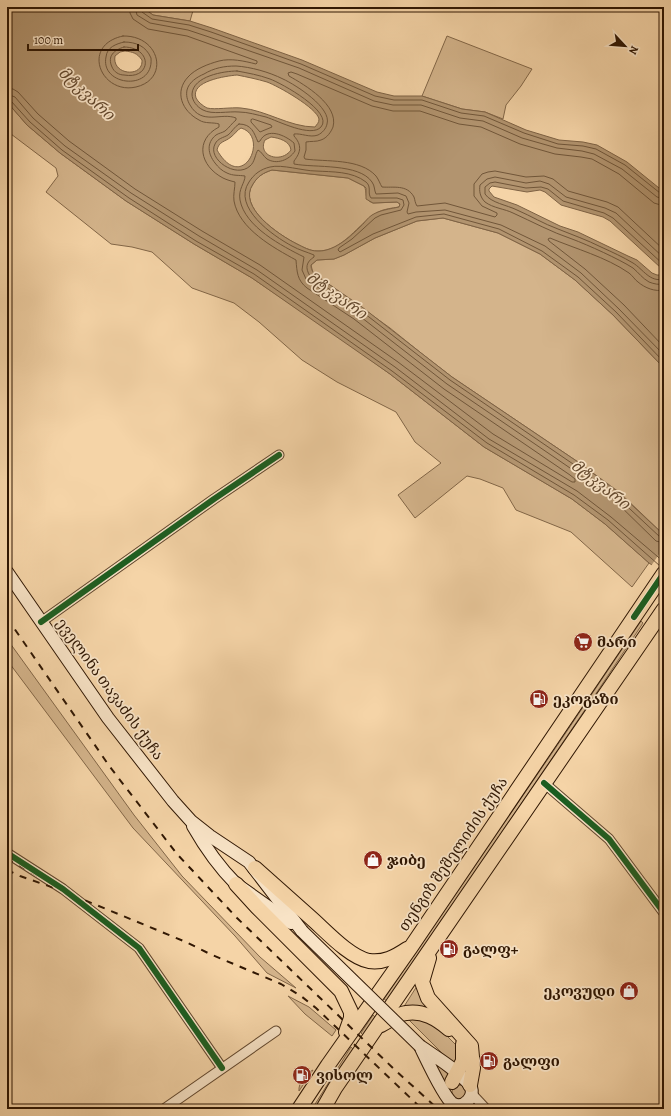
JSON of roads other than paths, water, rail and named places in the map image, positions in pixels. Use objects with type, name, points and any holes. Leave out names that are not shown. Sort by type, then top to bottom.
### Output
[{"type":"main road","name":"ეველინა თავაძის ქუჩა","points":[[7,572],[108,718],[191,821],[202,842],[223,869],[236,884],[302,931]]},
{"type":"main road","name":"თენგიზ შეშელიძის ქუჩა","points":[[299,1109],[411,947],[664,573]]},
{"type":"main road","points":[[323,1109],[377,1027],[664,609]]},
{"type":"main road","name":"ეველინა თავაძის ქუჩა","points":[[191,821],[249,862],[302,931]]},
{"type":"main road","points":[[223,869],[228,858],[232,854],[236,854]]},
{"type":"main road","points":[[255,868],[343,946],[360,957],[369,961],[380,961],[392,958],[411,947]]},
{"type":"main road","points":[[236,884],[341,991],[351,1018],[344,1042]]},
{"type":"main road","points":[[302,931],[420,1046],[463,1083]]},
{"type":"main road","points":[[433,946],[422,982],[428,998],[471,1046],[473,1068],[463,1083],[447,1088],[448,1100]]},
{"type":"main road","points":[[377,1027],[405,1013],[420,1013],[438,1019],[451,1030],[464,1045],[463,1083],[468,1101],[465,1107],[454,1104],[448,1100],[420,1046]]},
{"type":"street","points":[[41,622],[214,499],[279,455]]},
{"type":"street","points":[[544,783],[609,839],[664,913]]},
{"type":"street","points":[[7,853],[63,889],[139,948],[222,1068]]},
{"type":"street","points":[[164,1109],[276,1031]]},
{"type":"street","points":[[463,1083],[486,1109]]},
{"type":"water","name":"მტკვარი","points":[[7,7],[142,7],[153,15],[190,21],[302,60],[377,92],[394,96],[422,96],[462,109],[485,112],[526,130],[559,140],[597,145],[627,162],[664,192],[664,273],[664,368],[613,315],[575,280],[540,254],[498,233],[443,218],[417,221],[375,238],[334,259],[317,260],[311,265],[311,267],[314,274],[362,307],[452,377],[578,462],[619,493],[664,535],[664,573],[649,563],[605,524],[572,499],[484,447],[390,374],[252,278],[194,244],[126,201],[60,153],[27,125],[7,102]],"holes":[[[125,51],[135,53],[142,60],[138,69],[130,72],[121,70],[115,62],[115,56],[120,52]],[[237,75],[272,84],[312,109],[317,114],[319,119],[318,122],[315,127],[305,126],[287,122],[250,109],[210,109],[199,102],[196,98],[198,87],[210,80]],[[241,128],[249,133],[253,141],[253,150],[250,159],[244,165],[236,167],[227,162],[217,150],[221,143]],[[274,137],[289,144],[291,150],[282,157],[276,157],[267,154],[263,146],[265,140]],[[272,170],[348,178],[364,186],[366,188],[366,199],[373,203],[397,202],[400,204],[399,207],[375,213],[350,236],[335,247],[323,251],[307,249],[280,234],[255,211],[251,202],[250,193],[255,181],[266,172]],[[492,186],[527,192],[540,190],[545,192],[561,205],[603,217],[610,221],[661,268],[664,273],[663,275],[652,273],[637,260],[578,232],[560,226],[517,205],[494,197],[489,189]]]},
{"type":"railway","points":[[7,618],[110,767],[177,854],[237,918],[395,1070],[438,1109]]},
{"type":"railway","points":[[7,858],[45,880]]},
{"type":"railway","points":[[7,870],[60,890],[186,942],[210,954],[281,984],[301,996],[316,1008],[422,1109]]},
{"type":"place","name":"მარი","points":[[583,642]]},
{"type":"place","name":"ეკოგაზი","points":[[539,699]]},
{"type":"place","name":"ჯიბე","points":[[373,860]]},
{"type":"place","name":"გალფ+","points":[[449,949]]},
{"type":"place","name":"ეკოვუდი","points":[[629,991]]},
{"type":"place","name":"გალფი","points":[[489,1061]]},
{"type":"place","name":"ვისოლ","points":[[302,1075]]}]
